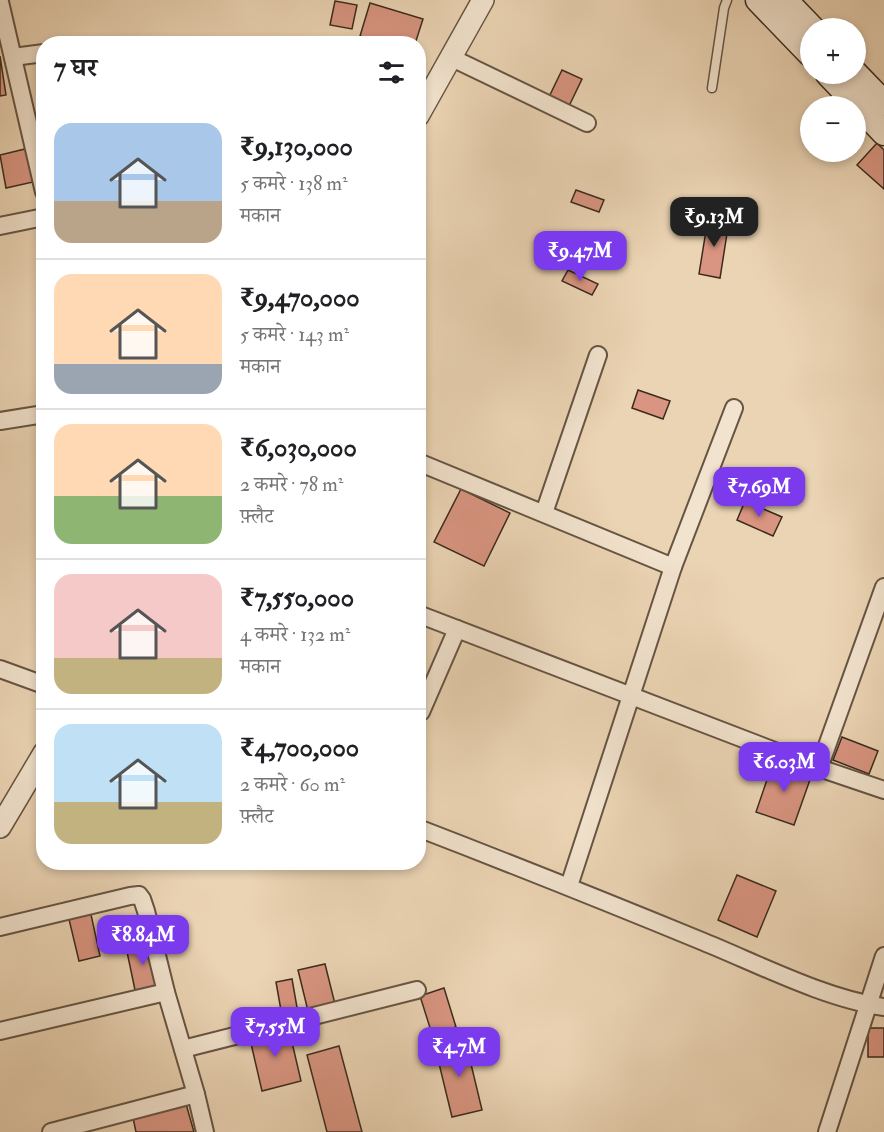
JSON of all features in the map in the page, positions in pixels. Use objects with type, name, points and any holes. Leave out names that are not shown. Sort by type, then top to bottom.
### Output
[{"type":"main road","points":[[758,0],[800,44]]},
{"type":"main road","points":[[785,0],[802,18]]},
{"type":"main road","points":[[838,84],[884,132]]},
{"type":"main road","points":[[865,84],[884,104]]},
{"type":"street","points":[[426,102],[483,0]]},
{"type":"street","points":[[0,2],[36,157]]},
{"type":"street","points":[[13,57],[36,54]]},
{"type":"street","points":[[452,58],[587,123]]},
{"type":"street","points":[[0,226],[36,219]]},
{"type":"street","points":[[543,513],[598,355]]},
{"type":"street","points":[[569,886],[673,567],[734,408]]},
{"type":"street","points":[[0,421],[36,415]]},
{"type":"street","points":[[426,465],[673,567]]},
{"type":"street","points":[[819,768],[884,587]]},
{"type":"street","points":[[426,617],[819,768],[884,790]]},
{"type":"street","points":[[426,700],[457,629]]},
{"type":"street","points":[[0,669],[36,682]]},
{"type":"street","points":[[0,827],[36,766]]},
{"type":"street","points":[[426,831],[569,886],[807,984],[877,1006]]},
{"type":"street","points":[[0,927],[139,895],[146,911],[205,1132]]},
{"type":"street","points":[[827,1132],[877,1006],[884,956]]},
{"type":"street","points":[[183,1049],[417,990]]},
{"type":"street","points":[[0,1031],[166,992]]},
{"type":"street","points":[[51,1132],[99,1126],[196,1094]]},
{"type":"lane","points":[[712,88],[727,0]]},
{"type":"building","points":[[335,1],[357,5],[352,29],[330,25]]},
{"type":"building","points":[[370,3],[423,19],[418,36],[360,36]]},
{"type":"building","points":[[0,56],[6,95],[0,96]]},
{"type":"building","points":[[562,70],[582,79],[569,106],[549,97]]},
{"type":"building","points":[[877,143],[884,150],[884,189],[857,165],[860,162],[866,162],[866,155]]},
{"type":"building","points":[[25,149],[33,182],[6,188],[0,155]]},
{"type":"building","points":[[576,190],[604,200],[599,212],[571,202]]},
{"type":"building","points":[[708,218],[729,221],[720,278],[699,274]]},
{"type":"building","points":[[568,270],[598,284],[592,295],[562,281]]},
{"type":"building","points":[[638,390],[670,401],[663,419],[632,408]]},
{"type":"building","points":[[461,489],[510,513],[484,566],[434,542]]},
{"type":"building","points":[[745,501],[782,517],[773,536],[737,520]]},
{"type":"building","points":[[842,737],[878,751],[869,774],[833,760]]},
{"type":"building","points":[[773,762],[812,774],[794,825],[756,812]]},
{"type":"building","points":[[737,875],[776,891],[757,937],[718,920]]},
{"type":"building","points":[[90,910],[100,956],[79,961],[68,915]]},
{"type":"building","points":[[150,941],[159,985],[135,990],[126,947]]},
{"type":"building","points":[[325,964],[335,1004],[308,1011],[298,970]]},
{"type":"building","points":[[292,979],[298,1013],[282,1016],[276,982]]},
{"type":"building","points":[[444,988],[456,1027],[432,1034],[420,996]]},
{"type":"building","points":[[288,1025],[301,1081],[262,1091],[249,1035]]},
{"type":"building","points":[[868,1028],[884,1028],[884,1057],[868,1057]]},
{"type":"building","points":[[465,1039],[482,1110],[452,1117],[435,1047]]},
{"type":"building","points":[[339,1046],[362,1132],[327,1132],[307,1055]]},
{"type":"building","points":[[186,1104],[194,1132],[136,1132],[133,1118]]}]
